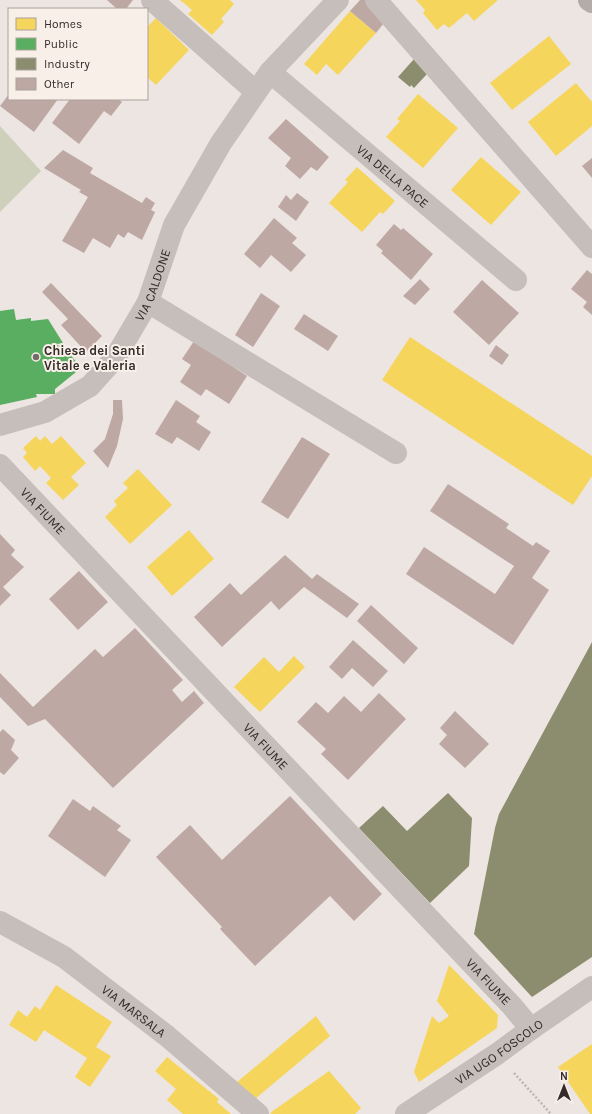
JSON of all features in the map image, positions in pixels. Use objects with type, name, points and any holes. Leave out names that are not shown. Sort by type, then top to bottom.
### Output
[{"type":"street","points":[[152,0],[256,92]]},
{"type":"street","name":"VIA CALDONE","points":[[0,425],[46,412],[90,386],[115,358],[148,302],[174,225],[221,143],[270,72],[338,0]]},
{"type":"street","points":[[376,0],[592,247]]},
{"type":"street","name":"VIA DELLA PACE","points":[[270,72],[516,280]]},
{"type":"street","points":[[148,302],[396,453]]},
{"type":"street","name":"VIA FIUME","points":[[0,465],[512,1006],[531,1029]]},
{"type":"street","name":"VIA MARSALA","points":[[0,922],[64,957],[167,1036],[258,1114]]},
{"type":"street","name":"VIA UGO FOSCOLO","points":[[406,1114],[497,1054],[592,987]]},
{"type":"path","points":[[513,1071],[552,1114]]},
{"type":"green space","points":[[0,126],[41,171],[0,212]]},
{"type":"building: Homes","points":[[180,0],[230,0],[234,4],[221,19],[224,22],[212,35],[188,14],[192,10]]},
{"type":"building: Homes","points":[[416,0],[498,0],[474,21],[467,13],[449,28],[444,24],[437,30],[423,13],[425,10]]},
{"type":"building: Homes","points":[[350,11],[376,33],[338,75],[326,64],[317,75],[304,64]]},
{"type":"building: Homes","points":[[156,18],[189,50],[156,85],[148,78],[148,26]]},
{"type":"building: Homes","points":[[549,36],[571,64],[512,110],[490,83]]},
{"type":"building: Homes","points":[[576,83],[592,102],[592,126],[556,156],[528,122]]},
{"type":"building: Homes","points":[[418,94],[458,128],[423,168],[386,137],[400,121],[397,119]]},
{"type":"building: Homes","points":[[481,157],[521,192],[491,225],[451,190]]},
{"type":"building: Homes","points":[[357,167],[395,201],[383,214],[380,212],[362,232],[329,203],[348,182],[345,180]]},
{"type":"building: Homes","points":[[410,337],[592,456],[592,476],[573,505],[382,380]]},
{"type":"building: Homes","points":[[36,436],[40,441],[45,436],[52,444],[61,436],[86,463],[71,477],[79,485],[63,500],[46,483],[51,478],[40,466],[35,471],[23,457],[27,453],[23,448]]},
{"type":"building: Homes","points":[[138,469],[172,505],[130,544],[105,517],[117,505],[114,501],[128,488],[123,483]]},
{"type":"building: Homes","points":[[189,530],[214,559],[172,596],[147,567]]},
{"type":"building: Homes","points":[[294,656],[305,667],[260,712],[234,687],[264,657],[279,672]]},
{"type":"building: Homes","points":[[449,965],[498,1015],[497,1028],[419,1082],[414,1072],[432,1016],[439,1023],[449,1016],[437,1001]]},
{"type":"building: Homes","points":[[56,985],[112,1022],[96,1047],[111,1056],[90,1087],[75,1077],[87,1058],[44,1030],[36,1042],[9,1025],[18,1010],[27,1017],[35,1006],[40,1010]]},
{"type":"building: Homes","points":[[316,1016],[330,1036],[255,1099],[236,1083]]},
{"type":"building: Homes","points":[[592,1044],[592,1114],[590,1114],[558,1067]]},
{"type":"building: Homes","points":[[167,1057],[219,1099],[217,1102],[231,1114],[183,1114],[167,1100],[176,1089],[155,1071]]},
{"type":"building: Homes","points":[[329,1071],[361,1108],[355,1114],[270,1113]]},
{"type":"building: Public","name":"Chiesa dei Santi Vitale e Valeria","points":[[14,309],[16,320],[31,318],[31,321],[48,319],[63,343],[57,345],[65,348],[81,368],[55,389],[55,394],[36,394],[37,397],[0,405],[0,311]]},
{"type":"building: Industry","points":[[414,59],[427,74],[414,88],[411,85],[410,87],[398,77]]},
{"type":"building: Industry","points":[[592,642],[592,957],[532,997],[474,934],[499,814]]},
{"type":"building: Industry","points":[[448,793],[472,818],[469,866],[430,903],[359,828],[383,806],[407,831]]},
{"type":"building: Other","points":[[107,0],[133,0],[127,8],[116,8]]},
{"type":"building: Other","points":[[360,0],[365,0],[384,23],[376,33],[350,11]]},
{"type":"building: Other","points":[[8,95],[8,100],[57,100],[34,132],[0,106]]},
{"type":"building: Other","points":[[69,100],[119,100],[122,102],[111,116],[104,111],[79,144],[52,123]]},
{"type":"building: Other","points":[[286,119],[329,157],[317,171],[311,167],[300,179],[285,166],[291,158],[268,138]]},
{"type":"building: Other","points":[[63,150],[93,168],[90,173],[142,203],[146,197],[155,203],[151,210],[155,212],[142,240],[128,232],[124,238],[118,234],[110,248],[93,238],[84,253],[62,241],[88,197],[79,192],[81,190],[44,168]]},
{"type":"building: Other","points":[[592,158],[592,178],[582,166]]},
{"type":"building: Other","points":[[297,193],[309,202],[296,221],[278,207],[286,195],[291,200]]},
{"type":"building: Other","points":[[274,218],[297,238],[292,243],[306,255],[291,272],[271,255],[260,268],[244,254]]},
{"type":"building: Other","points":[[394,224],[401,230],[403,228],[433,254],[411,280],[381,253],[383,251],[376,245]]},
{"type":"building: Other","points":[[587,270],[592,274],[592,315],[583,307],[587,302],[571,289]]},
{"type":"building: Other","points":[[420,279],[430,289],[415,305],[403,296]]},
{"type":"building: Other","points":[[482,280],[519,313],[489,345],[453,312]]},
{"type":"building: Other","points":[[51,283],[102,336],[86,352],[61,325],[68,319],[42,292]]},
{"type":"building: Other","points":[[261,293],[280,306],[253,347],[235,335]]},
{"type":"building: Other","points":[[304,314],[338,336],[328,351],[294,329]]},
{"type":"building: Other","points":[[194,341],[247,376],[229,404],[206,389],[201,396],[180,382],[191,365],[182,359]]},
{"type":"building: Other","points":[[496,345],[509,355],[502,365],[489,356]]},
{"type":"building: Other","points":[[113,400],[122,400],[123,419],[117,446],[108,468],[93,451],[105,439],[113,414]]},
{"type":"building: Other","points":[[176,400],[200,416],[196,422],[211,432],[199,451],[177,437],[172,444],[155,434]]},
{"type":"building: Other","points":[[302,437],[330,454],[288,519],[261,502]]},
{"type":"building: Other","points":[[448,484],[509,524],[506,528],[533,546],[536,542],[550,551],[532,578],[549,590],[513,645],[406,574],[424,547],[495,594],[514,566],[430,511]]},
{"type":"building: Other","points":[[0,534],[15,550],[11,555],[24,567],[3,587],[11,595],[0,606]]},
{"type":"building: Other","points":[[285,555],[312,579],[317,574],[359,604],[347,618],[304,587],[279,610],[271,601],[222,647],[194,617],[230,583],[241,595]]},
{"type":"building: Other","points":[[79,571],[108,602],[78,630],[49,599]]},
{"type":"building: Other","points":[[371,605],[418,648],[404,664],[357,621]]},
{"type":"building: Other","points":[[135,628],[183,680],[172,690],[182,702],[194,691],[204,703],[113,788],[45,719],[28,726],[0,697],[0,673],[33,707],[95,649],[103,657]]},
{"type":"building: Other","points":[[353,640],[388,671],[373,687],[352,668],[342,679],[329,667]]},
{"type":"building: Other","points":[[379,693],[406,719],[348,780],[321,754],[326,749],[297,722],[316,702],[328,713],[344,696],[361,712]]},
{"type":"building: Other","points":[[455,711],[489,744],[465,768],[439,744],[447,735],[440,728]]},
{"type":"building: Other","points":[[3,729],[15,740],[11,750],[19,758],[4,775],[0,772],[0,732]]},
{"type":"building: Other","points":[[290,796],[382,894],[354,921],[330,896],[255,966],[220,929],[222,927],[156,857],[190,825],[222,860]]},
{"type":"building: Other","points":[[73,799],[90,811],[93,806],[121,826],[117,830],[131,840],[105,877],[48,836]]},
{"type":"place","name":"Chiesa dei Santi Vitale e Valeria","points":[[36,357]]}]
